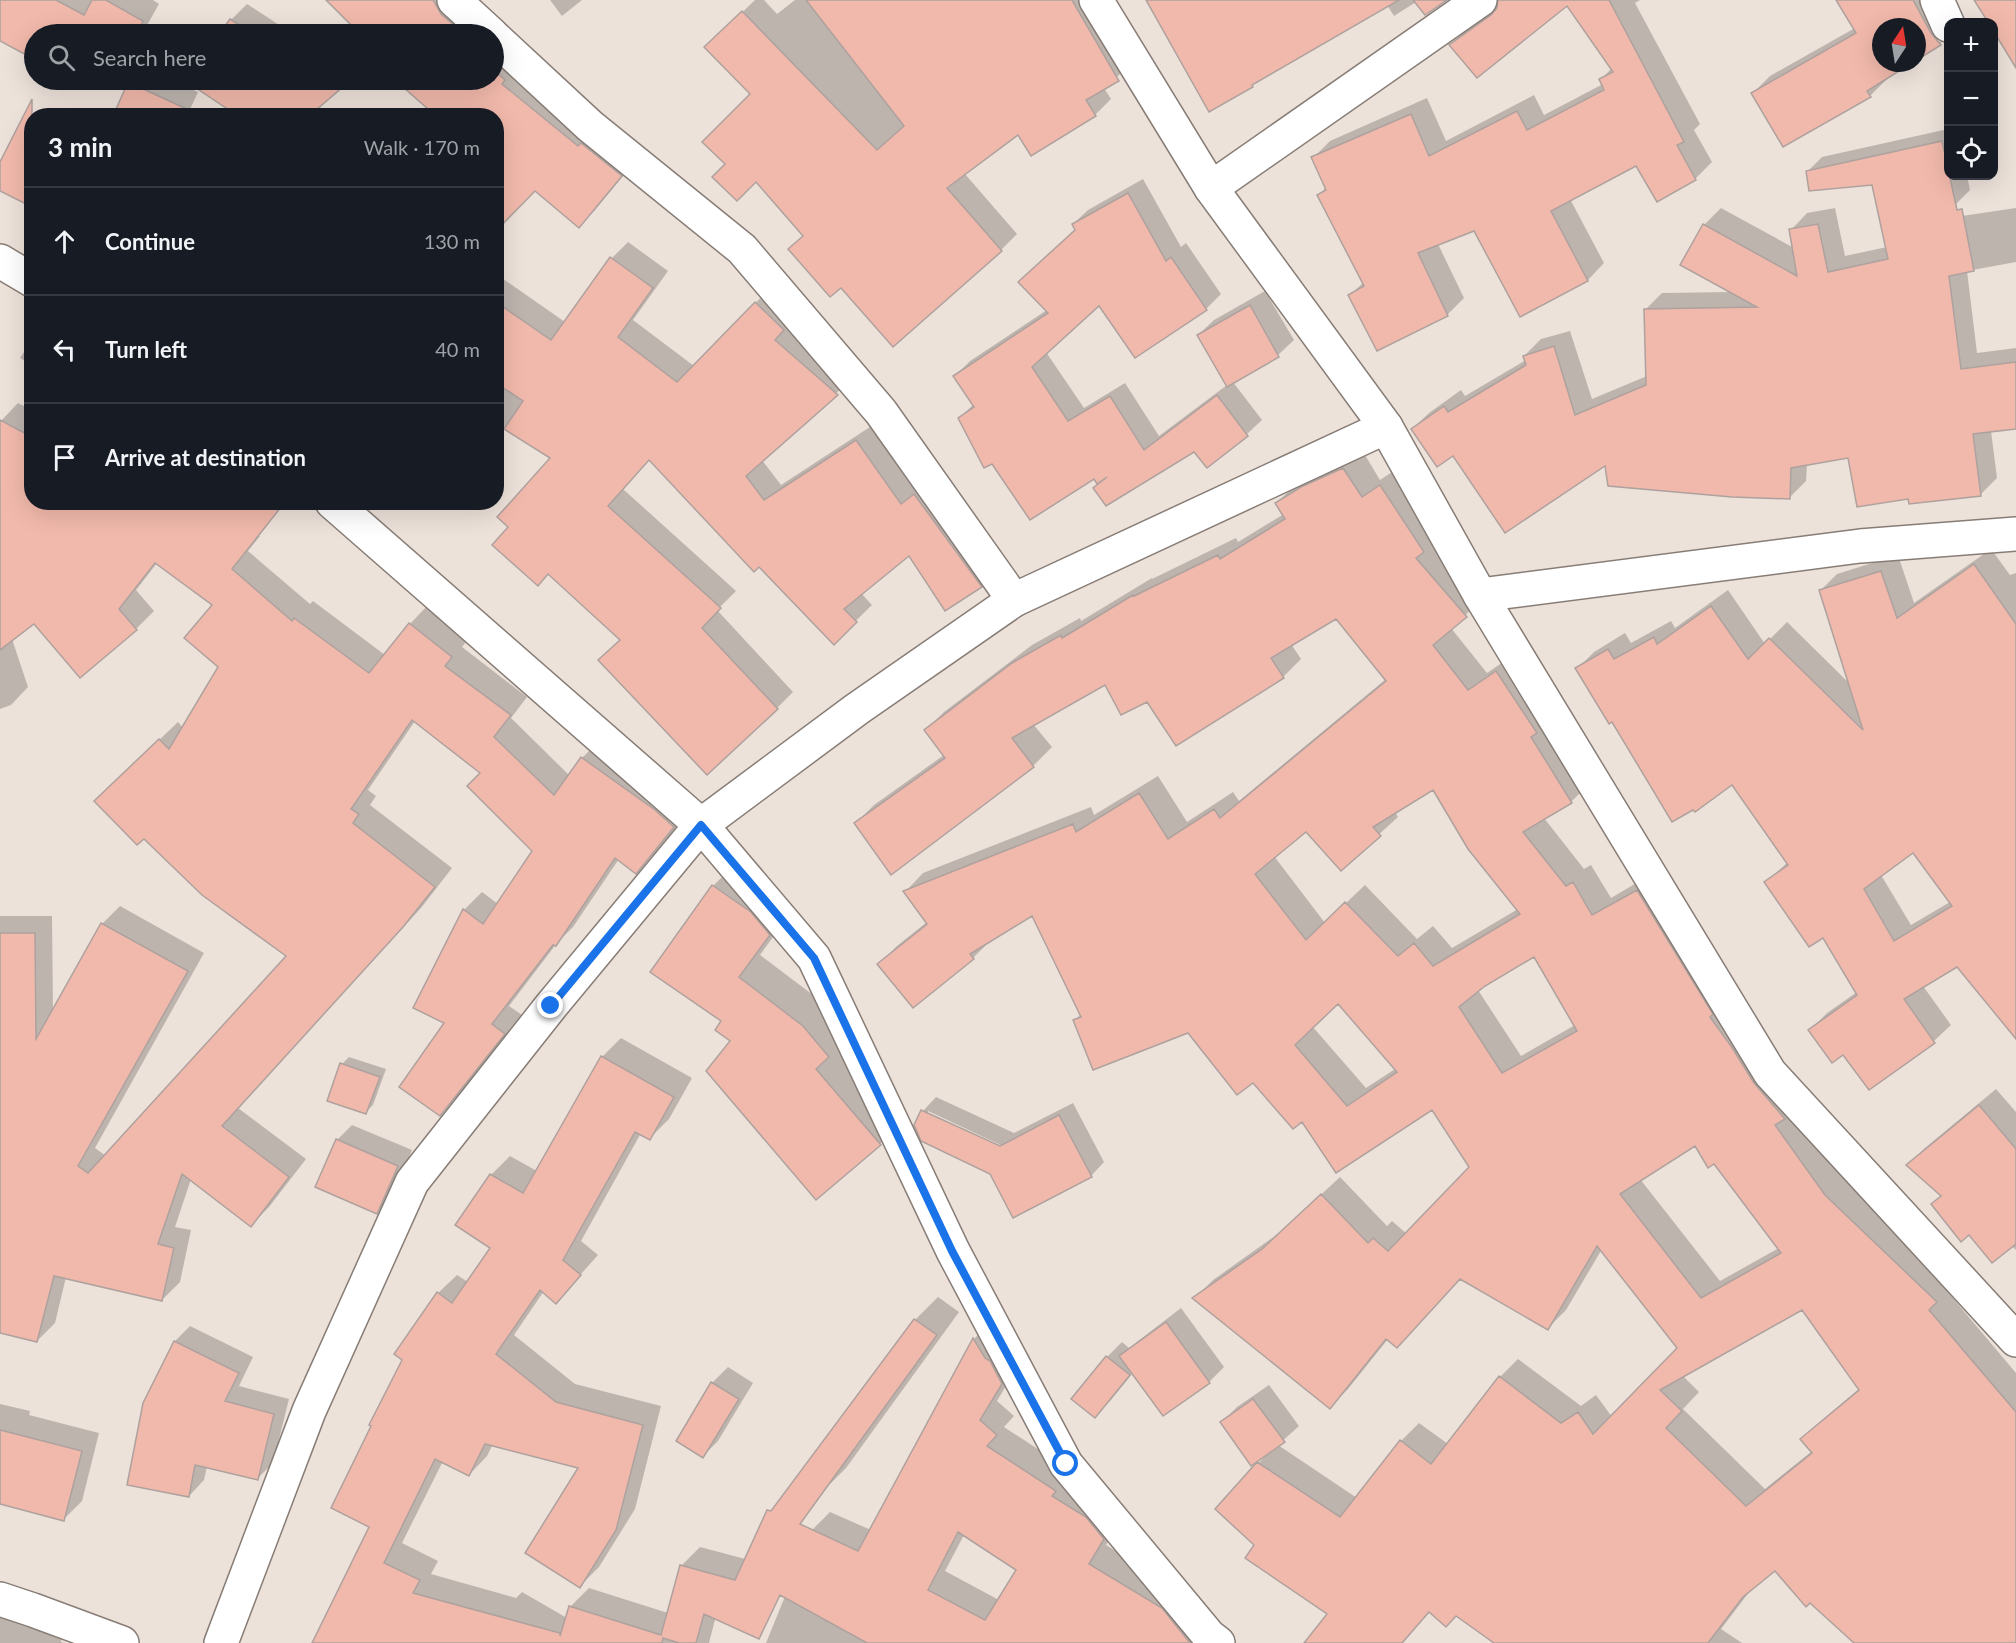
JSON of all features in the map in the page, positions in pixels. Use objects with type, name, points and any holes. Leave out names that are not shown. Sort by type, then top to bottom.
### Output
[{"type":"street","points":[[454,0],[479,24]]},
{"type":"street","points":[[1096,0],[1211,188],[1386,427],[1480,595],[1770,1073],[2016,1340]]},
{"type":"street","points":[[1211,188],[1480,0]]},
{"type":"street","points":[[1937,0],[1945,18]]},
{"type":"street","points":[[504,47],[590,126],[742,249],[881,412],[1014,600]]},
{"type":"street","points":[[221,1643],[309,1411],[412,1182],[551,1006],[701,825],[857,709],[1014,600],[1386,427]]},
{"type":"street","points":[[341,510],[701,825],[814,958],[952,1251],[1066,1464],[1209,1636],[1218,1643]]},
{"type":"street","points":[[1480,595],[1860,546],[2016,534]]},
{"type":"street","points":[[0,1599],[122,1643]]},
{"type":"building","points":[[0,0],[56,0],[84,15],[92,0],[106,0],[143,21],[141,24],[24,24],[24,54],[0,41]]},
{"type":"building","points":[[326,0],[433,0],[441,14],[453,24],[350,24]]},
{"type":"building","points":[[806,0],[1072,0],[1119,81],[1086,100],[1096,116],[1031,156],[1018,135],[947,188],[1002,251],[893,347],[841,288],[830,297],[788,249],[803,236],[756,182],[737,201],[712,177],[725,164],[702,142],[750,94],[704,47],[742,11],[877,150],[904,126]]},
{"type":"building","points":[[1146,0],[1399,0],[1209,112]]},
{"type":"building","points":[[1413,0],[1447,0],[1425,15]]},
{"type":"building","points":[[1498,0],[1609,0],[1684,142],[1677,145],[1696,180],[1657,202],[1636,166],[1551,211],[1588,281],[1520,317],[1474,231],[1418,253],[1448,316],[1377,351],[1348,295],[1364,286],[1317,195],[1326,190],[1311,157],[1411,114],[1429,156],[1517,111],[1527,130],[1604,90],[1599,79],[1613,72],[1567,6],[1477,78],[1449,45],[1491,15],[1497,8]]},
{"type":"building","points":[[1836,0],[1913,0],[1923,18],[1872,18],[1872,72],[1898,72],[1867,91],[1871,97],[1783,147],[1751,93],[1856,33]]},
{"type":"building","points":[[1974,0],[2016,0],[2016,68],[1998,39],[1998,18],[1985,18]]},
{"type":"building","points":[[230,19],[238,24],[226,24]]},
{"type":"building","points":[[1926,24],[1931,33],[1941,45],[1926,54]]},
{"type":"building","points":[[504,86],[578,146],[581,143],[622,176],[579,228],[535,191],[504,223],[504,108],[427,108],[406,90],[504,90]]},
{"type":"building","points":[[124,90],[145,90],[185,108],[117,108]]},
{"type":"building","points":[[199,90],[339,90],[318,108],[226,108]]},
{"type":"building","points":[[24,115],[24,203],[0,191],[0,162]]},
{"type":"building","points":[[1942,141],[1944,180],[1950,180],[1957,210],[1962,209],[1974,271],[1949,276],[1961,369],[2016,362],[2016,429],[1973,434],[1981,496],[1909,504],[1908,499],[1857,507],[1848,458],[1791,468],[1790,499],[1732,497],[1608,486],[1605,466],[1505,533],[1453,456],[1437,467],[1411,429],[1444,406],[1448,412],[1526,365],[1523,356],[1554,346],[1575,415],[1646,385],[1644,309],[1757,307],[1680,265],[1703,224],[1797,276],[1789,229],[1818,224],[1828,272],[1888,259],[1872,185],[1809,191],[1806,171]]},
{"type":"building","points":[[1128,193],[1166,261],[1171,257],[1207,310],[1135,358],[1099,306],[1032,367],[1068,421],[1110,396],[1144,450],[1217,395],[1248,436],[1207,468],[1194,452],[1106,506],[1093,488],[1107,477],[1097,484],[1094,479],[1030,520],[992,464],[984,468],[958,418],[974,407],[953,376],[1048,313],[1018,282],[1075,230],[1072,224]]},
{"type":"building","points":[[610,257],[653,288],[618,337],[677,382],[755,302],[784,330],[775,340],[838,395],[746,476],[764,500],[856,440],[901,504],[914,494],[982,587],[945,611],[909,556],[844,609],[857,622],[834,645],[759,567],[754,572],[649,460],[608,506],[721,608],[702,628],[778,709],[707,775],[598,660],[620,640],[548,574],[538,586],[492,545],[508,527],[497,517],[550,458],[504,429],[523,401],[504,388],[504,308],[551,340]]},
{"type":"building","points":[[1250,305],[1279,357],[1227,387],[1197,335]]},
{"type":"building","points":[[0,420],[24,433],[24,510],[279,510],[232,569],[292,621],[294,618],[369,673],[409,623],[452,657],[445,666],[511,715],[494,737],[554,795],[581,757],[655,810],[674,827],[636,874],[615,858],[556,946],[553,945],[492,1024],[505,1034],[440,1116],[399,1087],[444,1023],[413,1008],[463,909],[483,924],[532,851],[467,786],[480,773],[412,720],[351,809],[359,814],[353,823],[435,887],[403,927],[222,1126],[289,1177],[251,1227],[182,1174],[158,1244],[174,1248],[162,1301],[54,1276],[37,1342],[0,1333],[0,933],[35,933],[36,1039],[101,923],[188,971],[78,1166],[88,1173],[286,956],[202,895],[144,839],[137,845],[94,801],[159,739],[169,749],[218,667],[184,638],[212,605],[155,563],[119,609],[137,630],[80,678],[34,624],[0,650]]},
{"type":"building","points":[[1343,468],[1362,497],[1380,485],[1424,552],[1416,558],[1467,617],[1433,645],[1468,690],[1496,671],[1537,733],[1531,737],[1572,803],[1523,832],[1566,886],[1573,882],[1592,915],[1637,890],[1713,1014],[1710,1017],[1754,1083],[1785,1119],[1775,1125],[1825,1195],[1937,1302],[1929,1310],[2016,1412],[2016,1643],[1854,1643],[1810,1603],[1806,1607],[1775,1571],[1743,1597],[1708,1643],[1494,1643],[1456,1616],[1446,1627],[1429,1612],[1402,1643],[1304,1643],[1327,1614],[1245,1558],[1254,1545],[1215,1509],[1257,1462],[1340,1517],[1400,1440],[1431,1464],[1499,1376],[1561,1423],[1578,1412],[1593,1434],[1677,1348],[1597,1246],[1548,1330],[1460,1279],[1397,1348],[1386,1339],[1330,1409],[1192,1298],[1262,1249],[1321,1194],[1368,1243],[1373,1238],[1388,1251],[1469,1167],[1432,1110],[1336,1173],[1302,1122],[1293,1129],[1253,1083],[1237,1095],[1188,1033],[1093,1070],[1073,1020],[1081,1017],[1032,916],[970,954],[974,959],[913,1008],[877,964],[927,924],[903,891],[1073,824],[1076,832],[1139,793],[1168,839],[1214,809],[1220,818],[1386,681],[1336,619],[1271,658],[1284,678],[1176,746],[1147,702],[1121,715],[1105,685],[1012,738],[1034,767],[891,875],[854,823],[945,758],[924,730],[1012,663],[1061,635],[1062,638],[1133,595],[1218,555],[1220,559],[1285,519],[1275,503],[1301,487]],"holes":[[[1433,790],[1468,849],[1520,914],[1433,966],[1414,943],[1398,956],[1345,902],[1306,940],[1255,874],[1306,832],[1341,871],[1381,836],[1373,827]],[[1534,957],[1577,1031],[1502,1073],[1459,1007],[1485,986]],[[1338,1004],[1397,1072],[1347,1106],[1295,1045]],[[1695,1146],[1708,1168],[1714,1164],[1781,1253],[1701,1298],[1620,1194]],[[1802,1310],[1859,1390],[1800,1439],[1812,1453],[1746,1506],[1666,1428],[1682,1411],[1660,1390]]]},
{"type":"building","points":[[1974,564],[2016,624],[2016,1039],[1957,967],[1904,999],[1935,1043],[1869,1090],[1843,1055],[1832,1063],[1808,1030],[1857,995],[1823,938],[1809,947],[1764,882],[1788,865],[1732,785],[1695,812],[1693,810],[1672,822],[1612,722],[1609,724],[1575,668],[1608,649],[1614,659],[1654,637],[1657,644],[1711,606],[1748,659],[1769,638],[1863,730],[1819,590],[1881,571],[1897,618]],"holes":[[[1913,853],[1952,906],[1894,941],[1864,889]]]},
{"type":"building","points":[[712,885],[751,912],[770,935],[739,977],[803,1026],[829,1057],[816,1069],[881,1145],[816,1200],[706,1071],[730,1041],[715,1030],[721,1021],[650,972]]},
{"type":"building","points":[[601,1056],[674,1097],[650,1140],[635,1132],[563,1260],[581,1275],[556,1304],[540,1290],[496,1354],[556,1402],[643,1425],[616,1530],[580,1588],[525,1553],[578,1468],[485,1444],[469,1476],[435,1459],[384,1563],[420,1580],[413,1593],[560,1633],[560,1636],[569,1606],[661,1635],[680,1565],[735,1580],[767,1510],[771,1511],[914,1319],[937,1335],[800,1524],[858,1551],[973,1338],[985,1358],[990,1361],[1002,1384],[980,1420],[997,1435],[987,1446],[1056,1491],[1052,1496],[1086,1517],[1104,1539],[1089,1564],[1162,1608],[1190,1643],[867,1643],[780,1595],[759,1639],[704,1614],[696,1643],[679,1643],[663,1638],[662,1643],[312,1643],[369,1527],[331,1508],[402,1360],[394,1354],[437,1292],[452,1303],[490,1248],[455,1225],[490,1174],[523,1193]],"holes":[[[958,1532],[1016,1570],[985,1620],[928,1590]]]},
{"type":"building","points":[[340,1063],[380,1077],[366,1114],[327,1101]]},
{"type":"building","points":[[1979,1105],[2016,1149],[2016,1244],[1992,1263],[1969,1235],[1961,1242],[1931,1204],[1941,1196],[1906,1165]]},
{"type":"building","points":[[921,1110],[1000,1146],[1059,1115],[1092,1177],[1013,1218],[990,1174],[921,1141],[914,1125]]},
{"type":"building","points":[[336,1139],[398,1166],[377,1214],[315,1187]]},
{"type":"building","points":[[1166,1322],[1210,1383],[1163,1416],[1119,1356]]},
{"type":"building","points":[[174,1341],[239,1373],[225,1401],[274,1414],[258,1480],[195,1465],[189,1497],[127,1485],[143,1403]]},
{"type":"building","points":[[1106,1356],[1130,1375],[1095,1418],[1071,1399]]},
{"type":"building","points":[[711,1382],[739,1399],[703,1458],[676,1441]]},
{"type":"building","points":[[1253,1399],[1285,1442],[1251,1466],[1220,1422]]},
{"type":"building","points":[[0,1430],[82,1451],[64,1521],[0,1504]]},
{"type":"route","points":[[551,1006],[701,825],[814,958],[952,1251],[1066,1464]]}]
